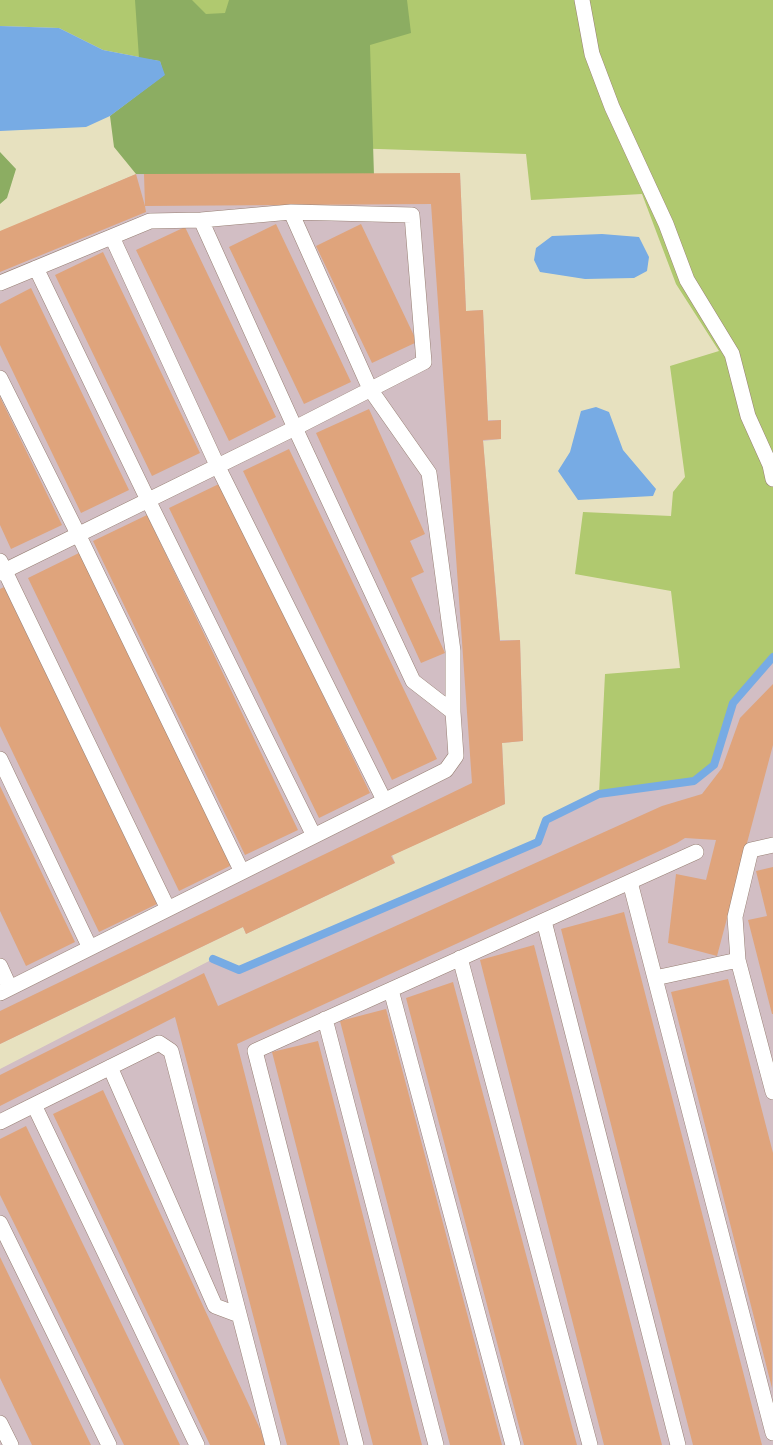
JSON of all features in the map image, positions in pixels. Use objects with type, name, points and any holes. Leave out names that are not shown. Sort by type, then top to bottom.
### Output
[{"type":"lane","points":[[582,0],[592,54],[612,107],[666,224],[687,280],[732,354],[748,416],[770,465],[773,479]]},
{"type":"lane","points":[[0,966],[5,991],[446,770],[456,756],[452,712],[453,651],[429,473],[370,389],[291,212]]},
{"type":"lane","points":[[0,283],[150,221],[201,220],[291,212],[412,215],[424,362],[295,428],[148,500],[78,534],[2,568],[168,909]]},
{"type":"lane","points":[[201,220],[295,428],[413,681],[452,712]]},
{"type":"lane","points":[[112,237],[218,465],[384,800]]},
{"type":"lane","points":[[36,268],[148,500],[314,836]]},
{"type":"lane","points":[[0,378],[78,534],[242,872]]},
{"type":"lane","points":[[0,759],[90,948]]},
{"type":"lane","points":[[773,845],[751,850],[735,917],[738,960],[773,1092]]},
{"type":"lane","points":[[356,1445],[255,1051],[696,852]]},
{"type":"lane","points":[[630,882],[773,1432]]},
{"type":"lane","points":[[544,921],[678,1445]]},
{"type":"lane","points":[[460,958],[590,1445]]},
{"type":"lane","points":[[655,978],[738,960]]},
{"type":"lane","points":[[390,990],[513,1445]]},
{"type":"lane","points":[[325,1019],[436,1445]]},
{"type":"lane","points":[[0,1122],[159,1043],[171,1051],[273,1445]]},
{"type":"lane","points":[[110,1067],[215,1306],[240,1315]]},
{"type":"lane","points":[[34,1106],[196,1445]]},
{"type":"lane","points":[[0,1223],[109,1445]]},
{"type":"lane","points":[[0,1423],[11,1445]]},
{"type":"shaded area","points":[[460,173],[466,311],[483,310],[488,420],[501,420],[501,439],[483,441],[500,640],[520,640],[523,741],[502,743],[505,804],[392,855],[395,863],[246,934],[243,927],[0,1044],[0,232],[136,174],[374,176]]},
{"type":"shaded area","points":[[773,657],[773,1445],[0,1445],[0,1069],[213,959],[240,970],[538,842],[546,820],[599,794],[694,781],[714,764],[733,703]]},
{"type":"green space","points":[[0,0],[773,0],[773,657],[733,703],[714,765],[694,781],[599,794],[605,674],[680,668],[671,591],[575,574],[583,512],[671,516],[673,492],[685,477],[670,366],[719,351],[676,284],[642,194],[531,200],[526,154],[143,141],[110,116],[164,75],[160,61],[103,50],[59,28],[0,26]]},
{"type":"green space","points":[[135,0],[192,0],[206,14],[225,13],[229,0],[407,0],[411,33],[370,45],[374,176],[136,174],[114,147],[110,116],[164,75],[160,61],[139,58]]},
{"type":"green space","points":[[0,152],[16,169],[7,198],[0,204]]},
{"type":"water","points":[[0,26],[59,28],[103,50],[160,61],[165,75],[110,116],[86,127],[0,131]]},
{"type":"water","points":[[602,234],[639,237],[649,257],[647,271],[634,278],[585,279],[540,272],[534,260],[536,248],[552,236]]},
{"type":"water","points":[[596,407],[609,412],[623,450],[656,489],[653,496],[578,500],[558,471],[570,452],[581,411]]},
{"type":"building","points":[[460,173],[466,311],[483,310],[488,421],[501,420],[501,439],[483,440],[500,641],[520,640],[523,741],[502,743],[505,804],[391,856],[395,863],[246,934],[243,927],[0,1044],[0,1011],[472,783],[431,204],[145,206],[144,174]]},
{"type":"building","points":[[136,174],[146,212],[0,272],[0,231]]},
{"type":"building","points":[[276,224],[351,382],[304,404],[229,247]]},
{"type":"building","points":[[361,224],[417,342],[372,363],[316,246]]},
{"type":"building","points":[[185,227],[276,417],[229,441],[136,250]]},
{"type":"building","points":[[103,252],[200,453],[152,476],[55,275]]},
{"type":"building","points":[[31,288],[129,490],[81,513],[0,345],[0,304]]},
{"type":"building","points":[[0,397],[62,525],[11,549],[0,525]]},
{"type":"building","points":[[369,409],[425,534],[410,541],[424,572],[411,578],[445,653],[421,663],[316,433]]},
{"type":"building","points":[[289,449],[437,759],[392,780],[243,471]]},
{"type":"building","points":[[221,483],[370,793],[319,818],[169,508]]},
{"type":"building","points":[[147,515],[298,830],[245,855],[93,541]]},
{"type":"building","points":[[81,552],[232,865],[179,891],[28,578]]},
{"type":"building","points":[[4,587],[157,904],[99,932],[0,726],[0,589]]},
{"type":"building","points":[[773,684],[773,745],[717,956],[668,943],[676,874],[706,880],[716,840],[685,838],[677,843],[237,1044],[340,1445],[287,1445],[175,1017],[0,1106],[0,1075],[204,973],[218,1006],[662,806],[702,794],[722,768],[740,718]]},
{"type":"building","points":[[0,786],[75,942],[26,966],[0,911]]},
{"type":"building","points":[[773,867],[772,1014],[748,920],[767,916],[756,871]]},
{"type":"building","points":[[624,912],[762,1445],[693,1445],[561,929]]},
{"type":"building","points":[[534,945],[662,1445],[604,1445],[480,960]]},
{"type":"building","points":[[728,979],[773,1153],[772,1388],[671,992]]},
{"type":"building","points":[[453,982],[577,1445],[524,1445],[406,998]]},
{"type":"building","points":[[386,1009],[502,1445],[450,1445],[340,1021]]},
{"type":"building","points":[[318,1041],[422,1445],[373,1445],[272,1052]]},
{"type":"building","points":[[103,1090],[261,1431],[265,1445],[210,1445],[53,1114]]},
{"type":"building","points":[[26,1126],[180,1445],[124,1445],[0,1195],[0,1139]]},
{"type":"building","points":[[0,1257],[91,1445],[32,1445],[0,1378]]},
{"type":"waterway","points":[[213,959],[239,970],[538,842],[546,820],[599,794],[694,781],[714,765],[733,703],[773,657]]}]
